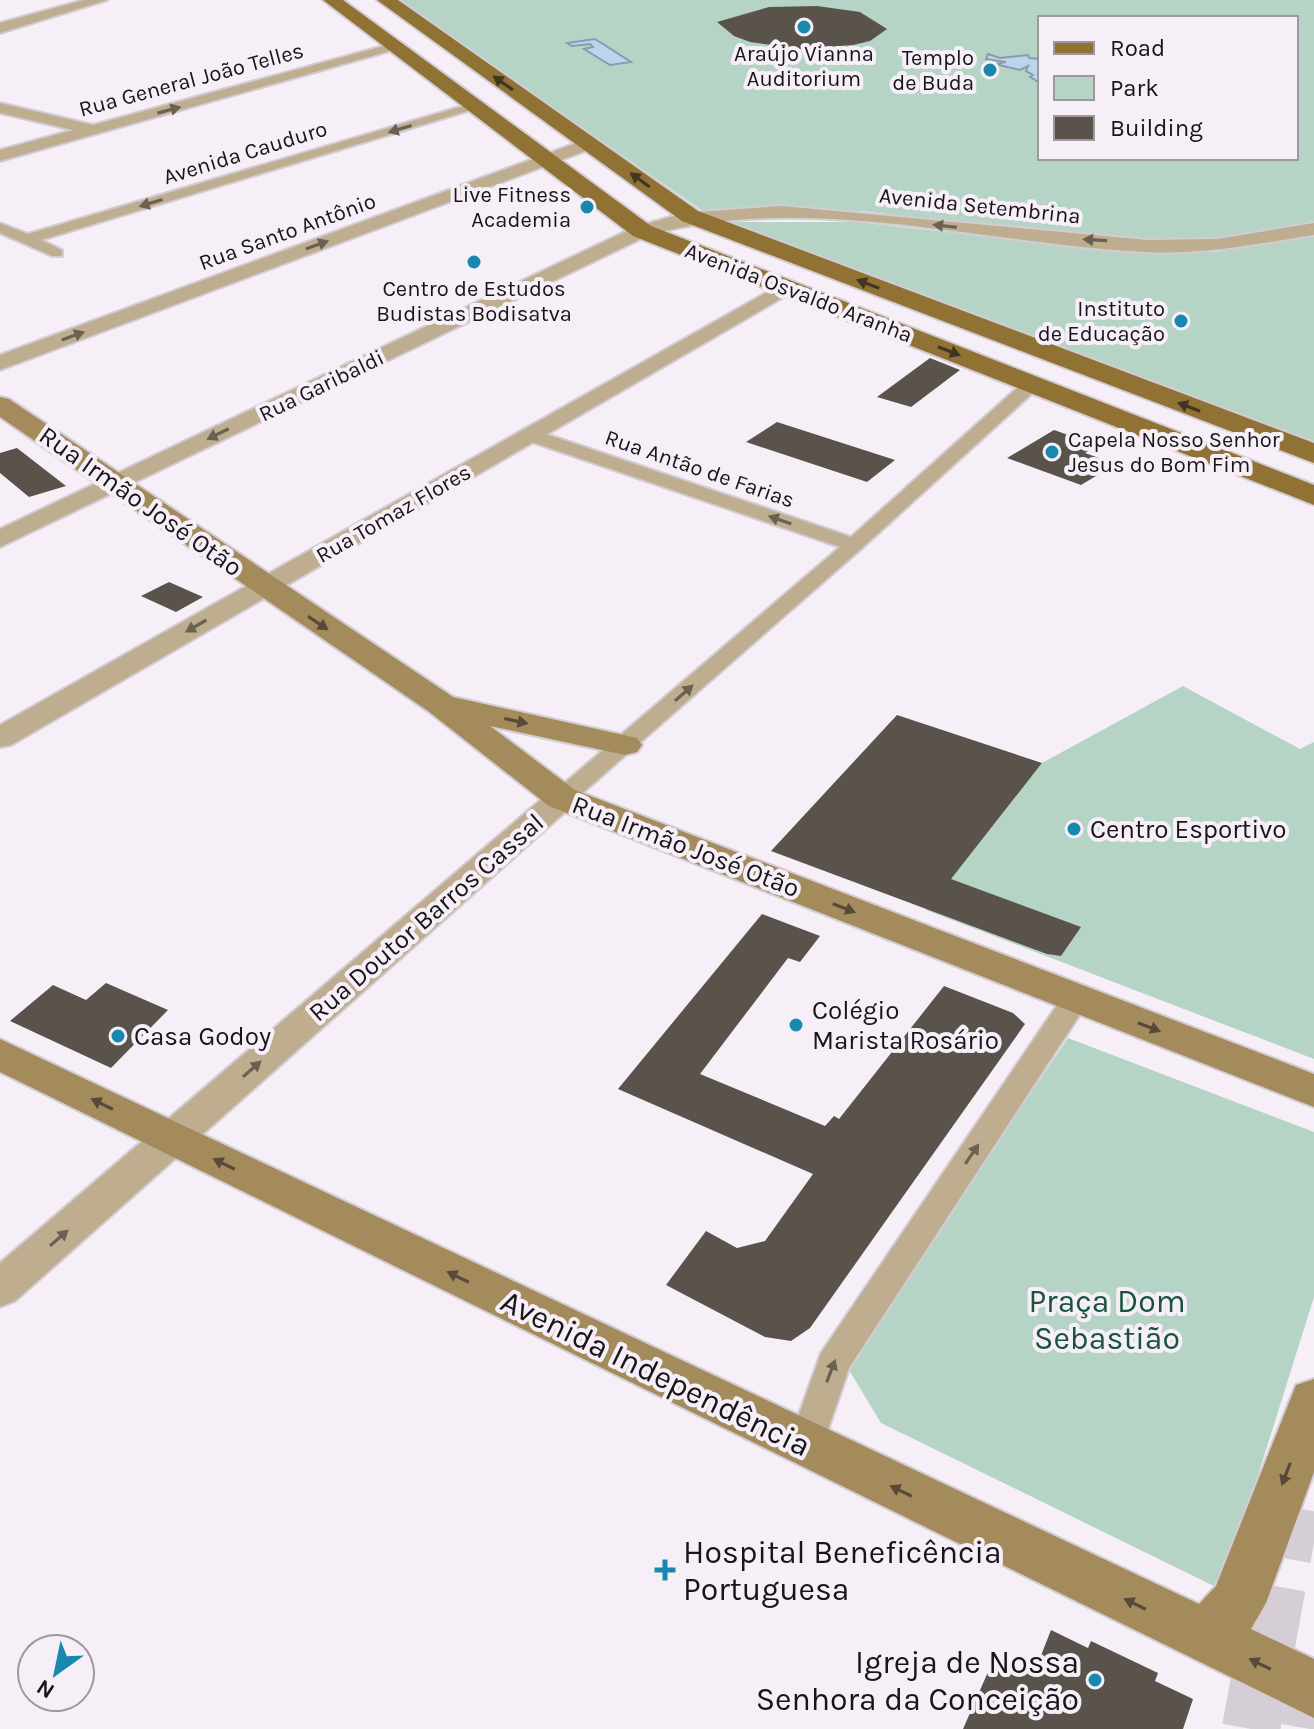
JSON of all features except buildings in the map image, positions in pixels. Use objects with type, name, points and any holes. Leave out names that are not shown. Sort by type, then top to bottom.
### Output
[{"type":"main road","name":"Avenida Osvaldo Aranha","points":[[332,0],[642,231],[1314,496]]},
{"type":"main road","name":"Avenida Osvaldo Aranha","points":[[386,0],[690,216],[1314,454]]},
{"type":"main road","name":"Rua Irmão José Otão","points":[[0,405],[117,483],[263,587],[440,704],[562,798],[1314,1091]]},
{"type":"main road","points":[[440,704],[625,745]]},
{"type":"main road","name":"Avenida Independência","points":[[0,1054],[1314,1689]]},
{"type":"main road","points":[[1206,1637],[1238,1603],[1314,1401]]},
{"type":"street","points":[[0,28],[100,0]]},
{"type":"street","name":"Rua General João Telles","points":[[0,156],[396,47]]},
{"type":"street","name":"Avenida Cauduro","points":[[28,239],[475,107]]},
{"type":"street","points":[[0,108],[93,131]]},
{"type":"street","name":"Rua Santo Antônio","points":[[0,363],[590,143]]},
{"type":"street","name":"Avenida Setembrina","points":[[642,231],[690,216],[861,216],[1022,236],[1216,245],[1314,229]]},
{"type":"street","points":[[0,227],[57,253]]},
{"type":"street","name":"Rua Garibaldi","points":[[0,539],[642,231]]},
{"type":"street","name":"Rua Tomaz Flores","points":[[0,738],[787,287]]},
{"type":"street","name":"Rua Doutor Barros Cassal","points":[[0,1289],[854,545],[1032,384]]},
{"type":"street","name":"Rua Antão de Farias","points":[[530,435],[854,545]]},
{"type":"street","points":[[806,1445],[833,1363],[1076,999]]},
{"type":"green space","points":[[397,0],[1314,0],[1314,444],[727,222],[857,222],[1019,240],[1220,252],[1215,245],[1023,230],[862,211],[703,211]]},
{"type":"green space","points":[[1183,686],[1300,749],[1314,742],[1314,1059],[926,910],[1042,763]]},
{"type":"green space","name":"Praça Dom Sebastião","points":[[1068,1038],[1314,1132],[1314,1297],[1222,1590],[881,1423],[846,1365]]},
{"type":"water","points":[[595,39],[631,62],[610,65],[584,49],[593,47],[590,44],[572,46],[567,43]]},
{"type":"water","points":[[988,54],[1000,58],[1028,55],[1029,58],[1038,59],[1038,82],[1026,71],[1028,66],[1020,70],[995,64],[1006,62],[986,59]]},
{"type":"tunnel","points":[[1251,1729],[1291,1507]]},
{"type":"tunnel","points":[[1310,1729],[1314,1706]]},
{"type":"place","name":"Araújo Vianna Auditorium","points":[[804,27]]},
{"type":"place","name":"Templo de Buda","points":[[990,70]]},
{"type":"place","name":"Live Fitness Academia","points":[[587,207]]},
{"type":"place","name":"Centro de Estudos Budistas Bodisatva","points":[[474,262]]},
{"type":"place","name":"Instituto de Educação","points":[[1181,321]]},
{"type":"place","name":"Capela Nosso Senhor Jesus do Bom Fim","points":[[1052,452]]},
{"type":"place","name":"Centro Esportivo","points":[[1074,829]]},
{"type":"place","name":"Colégio Marista Rosário","points":[[796,1025]]},
{"type":"place","name":"Casa Godoy","points":[[118,1036]]},
{"type":"place","name":"Hospital Beneficência Portuguesa","points":[[665,1570]]},
{"type":"place","name":"Igreja de Nossa Senhora da Conceição","points":[[1095,1680]]}]
